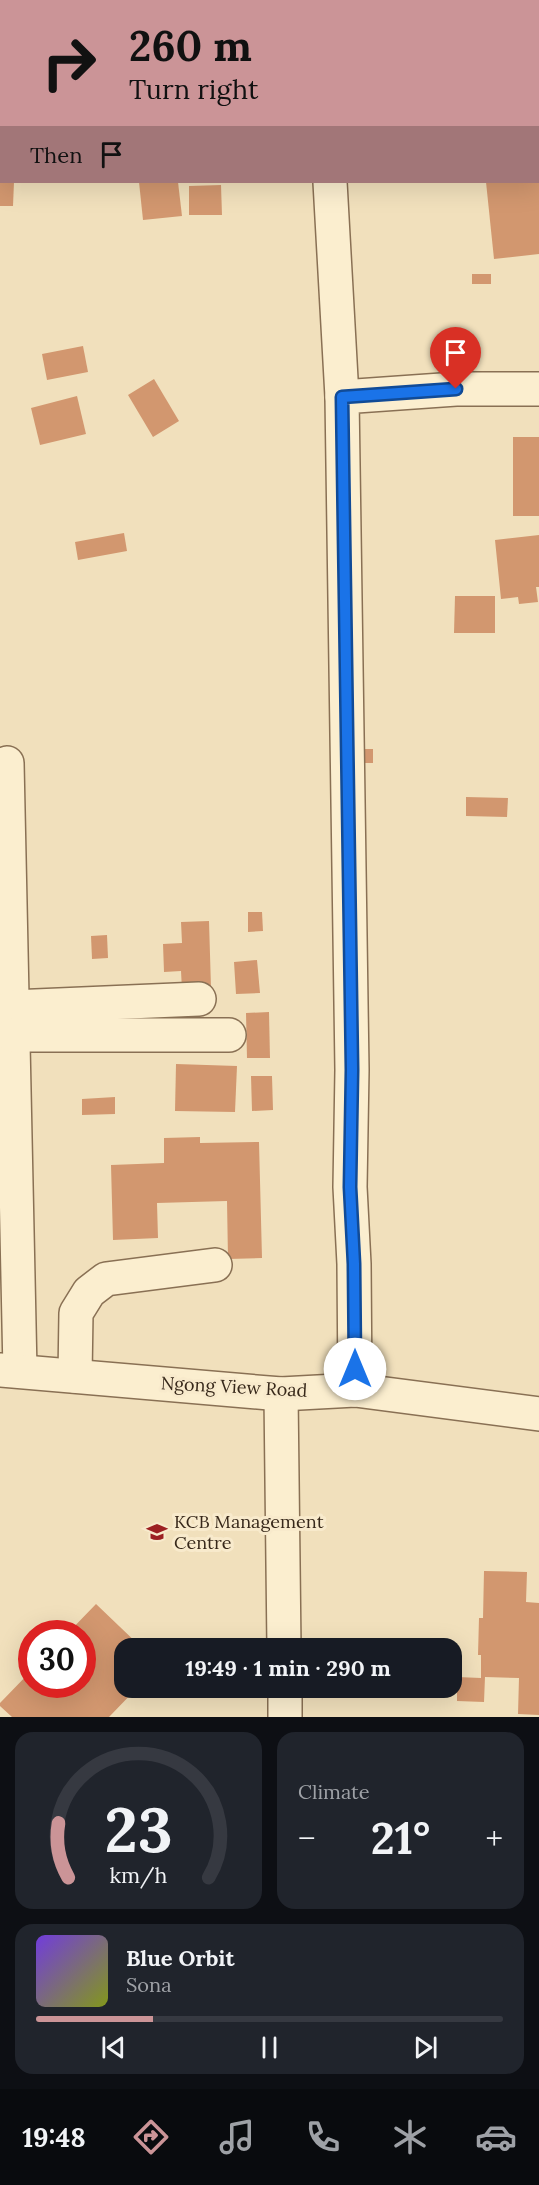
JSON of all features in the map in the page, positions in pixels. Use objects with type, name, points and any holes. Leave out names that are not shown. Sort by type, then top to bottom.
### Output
[{"type":"street","points":[[330,183],[342,397],[352,1070],[350,1187],[354,1264],[355,1390]]},
{"type":"street","points":[[342,397],[456,389],[539,389]]},
{"type":"street","points":[[7,764],[13,1021],[10,1370]]},
{"type":"street","points":[[13,1021],[199,999]]},
{"type":"street","points":[[13,1021],[229,1035]]},
{"type":"street","points":[[75,1376],[76,1313],[88,1292],[106,1279],[215,1265]]},
{"type":"street","name":"Ngong View Road","points":[[10,1370],[281,1394],[355,1390],[539,1414]]},
{"type":"street","points":[[281,1394],[284,1638]]},
{"type":"street","points":[[285,1698],[285,1717]]},
{"type":"building","points":[[0,183],[14,183],[13,206],[0,206]]},
{"type":"building","points":[[139,183],[178,183],[182,216],[143,220]]},
{"type":"building","points":[[486,183],[539,183],[539,254],[494,259]]},
{"type":"building","points":[[221,185],[222,215],[189,215],[189,186]]},
{"type":"building","points":[[472,274],[491,274],[491,284],[472,284]]},
{"type":"building","points":[[83,346],[88,372],[47,380],[42,354]]},
{"type":"building","points":[[154,379],[179,421],[153,437],[128,395]]},
{"type":"building","points":[[77,396],[86,434],[40,445],[31,408]]},
{"type":"building","points":[[513,437],[539,437],[539,516],[513,516]]},
{"type":"building","points":[[124,533],[127,551],[78,560],[75,542]]},
{"type":"building","points":[[539,535],[539,587],[536,587],[538,602],[519,604],[518,597],[501,599],[495,540]]},
{"type":"building","points":[[455,596],[495,596],[495,633],[454,633]]},
{"type":"building","points":[[360,749],[373,749],[373,763],[360,763]]},
{"type":"building","points":[[466,797],[508,798],[507,817],[466,816]]},
{"type":"building","points":[[248,912],[262,912],[263,931],[248,932]]},
{"type":"building","points":[[209,921],[211,988],[182,990],[181,971],[164,972],[163,944],[182,943],[181,922]]},
{"type":"building","points":[[107,935],[108,958],[92,959],[91,936]]},
{"type":"building","points":[[257,960],[260,993],[236,994],[234,962]]},
{"type":"building","points":[[269,1012],[270,1058],[247,1058],[246,1013]]},
{"type":"building","points":[[176,1064],[237,1066],[235,1112],[175,1111]]},
{"type":"building","points":[[251,1076],[272,1076],[273,1110],[252,1111]]},
{"type":"building","points":[[115,1097],[115,1114],[82,1115],[82,1099]]},
{"type":"building","points":[[200,1137],[200,1143],[259,1142],[262,1258],[228,1259],[227,1201],[157,1203],[158,1238],[113,1240],[111,1165],[164,1163],[164,1138]]},
{"type":"building","points":[[484,1571],[527,1572],[526,1602],[539,1603],[539,1715],[518,1714],[519,1678],[485,1677],[484,1702],[457,1701],[457,1698],[462,1698],[462,1677],[481,1678],[481,1655],[478,1655],[479,1618],[483,1618]]},
{"type":"building","points":[[96,1604],[132,1638],[114,1638],[114,1698],[127,1698],[109,1717],[12,1717],[0,1706],[0,1703],[18,1684],[18,1698],[96,1698],[96,1620],[81,1620]]},
{"type":"place","name":"KCB Management Centre","points":[[157,1532]]},
{"type":"route","points":[[355,1369],[354,1264],[350,1187],[352,1070],[342,397],[456,389]]}]
